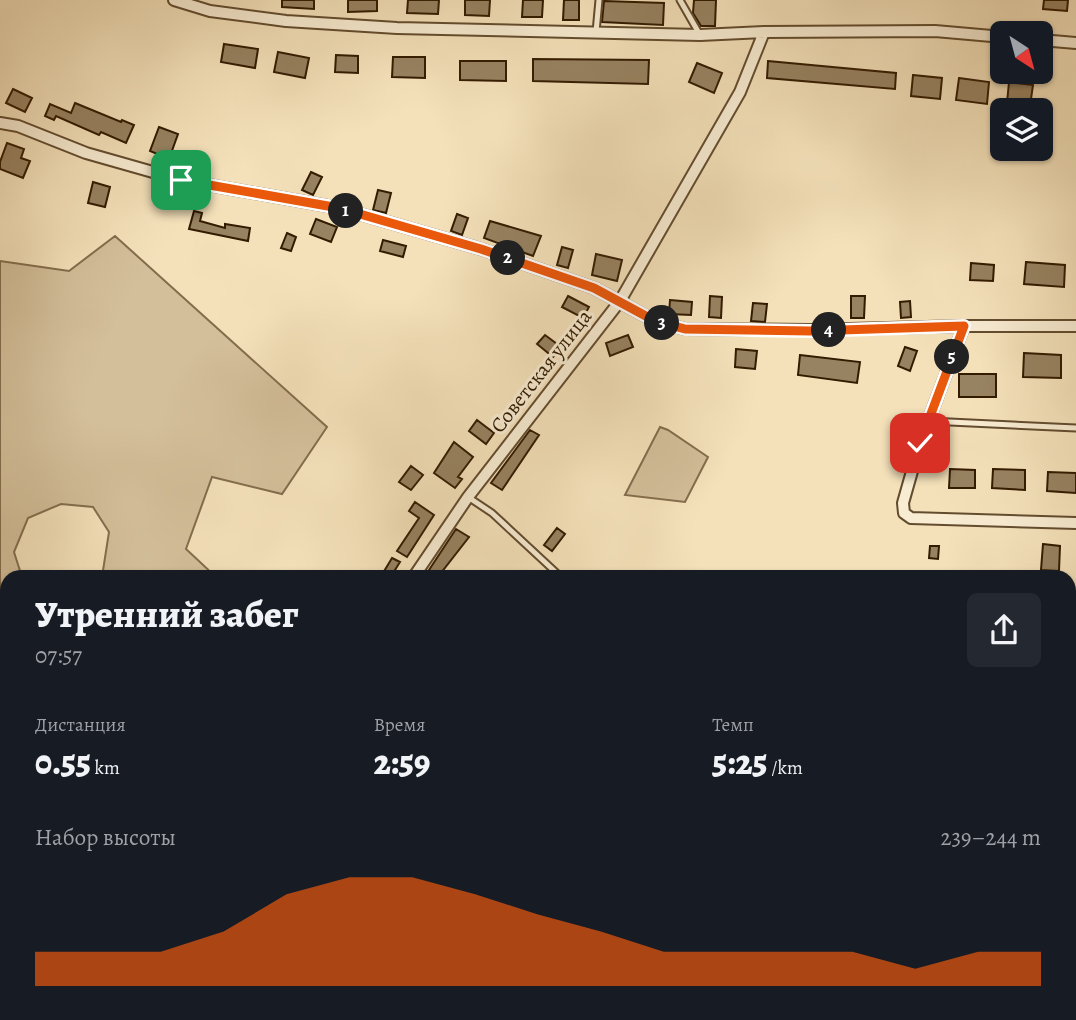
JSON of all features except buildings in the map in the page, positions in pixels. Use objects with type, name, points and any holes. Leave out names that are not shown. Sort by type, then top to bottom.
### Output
[{"type":"street","points":[[174,0],[210,11],[286,21],[397,28],[700,36],[764,32],[935,31],[990,36]]},
{"type":"street","name":"Советская улица","points":[[418,570],[468,497],[620,301],[740,92],[764,32]]},
{"type":"street","points":[[1054,41],[1076,43]]},
{"type":"street","points":[[0,123],[18,126],[86,153],[181,180],[313,203],[481,249],[594,288],[655,321],[685,329],[811,331],[964,326],[1076,326]]},
{"type":"street","points":[[964,326],[929,421],[903,503],[904,513],[911,518],[1076,523]]},
{"type":"lane","points":[[596,34],[599,0]]},
{"type":"lane","points":[[680,0],[700,36]]},
{"type":"lane","points":[[929,421],[1076,428]]},
{"type":"lane","points":[[468,497],[492,513],[553,570]]},
{"type":"shaded area","points":[[115,236],[327,427],[282,494],[212,477],[186,549],[208,570],[103,570],[109,532],[93,507],[61,504],[28,518],[14,552],[20,570],[0,570],[0,261],[69,271]]},
{"type":"shaded area","points":[[660,427],[708,457],[685,502],[625,495]]},
{"type":"route","points":[[181,180],[339,208],[481,249],[594,288],[655,321],[685,329],[811,331],[964,326],[920,443]]}]
